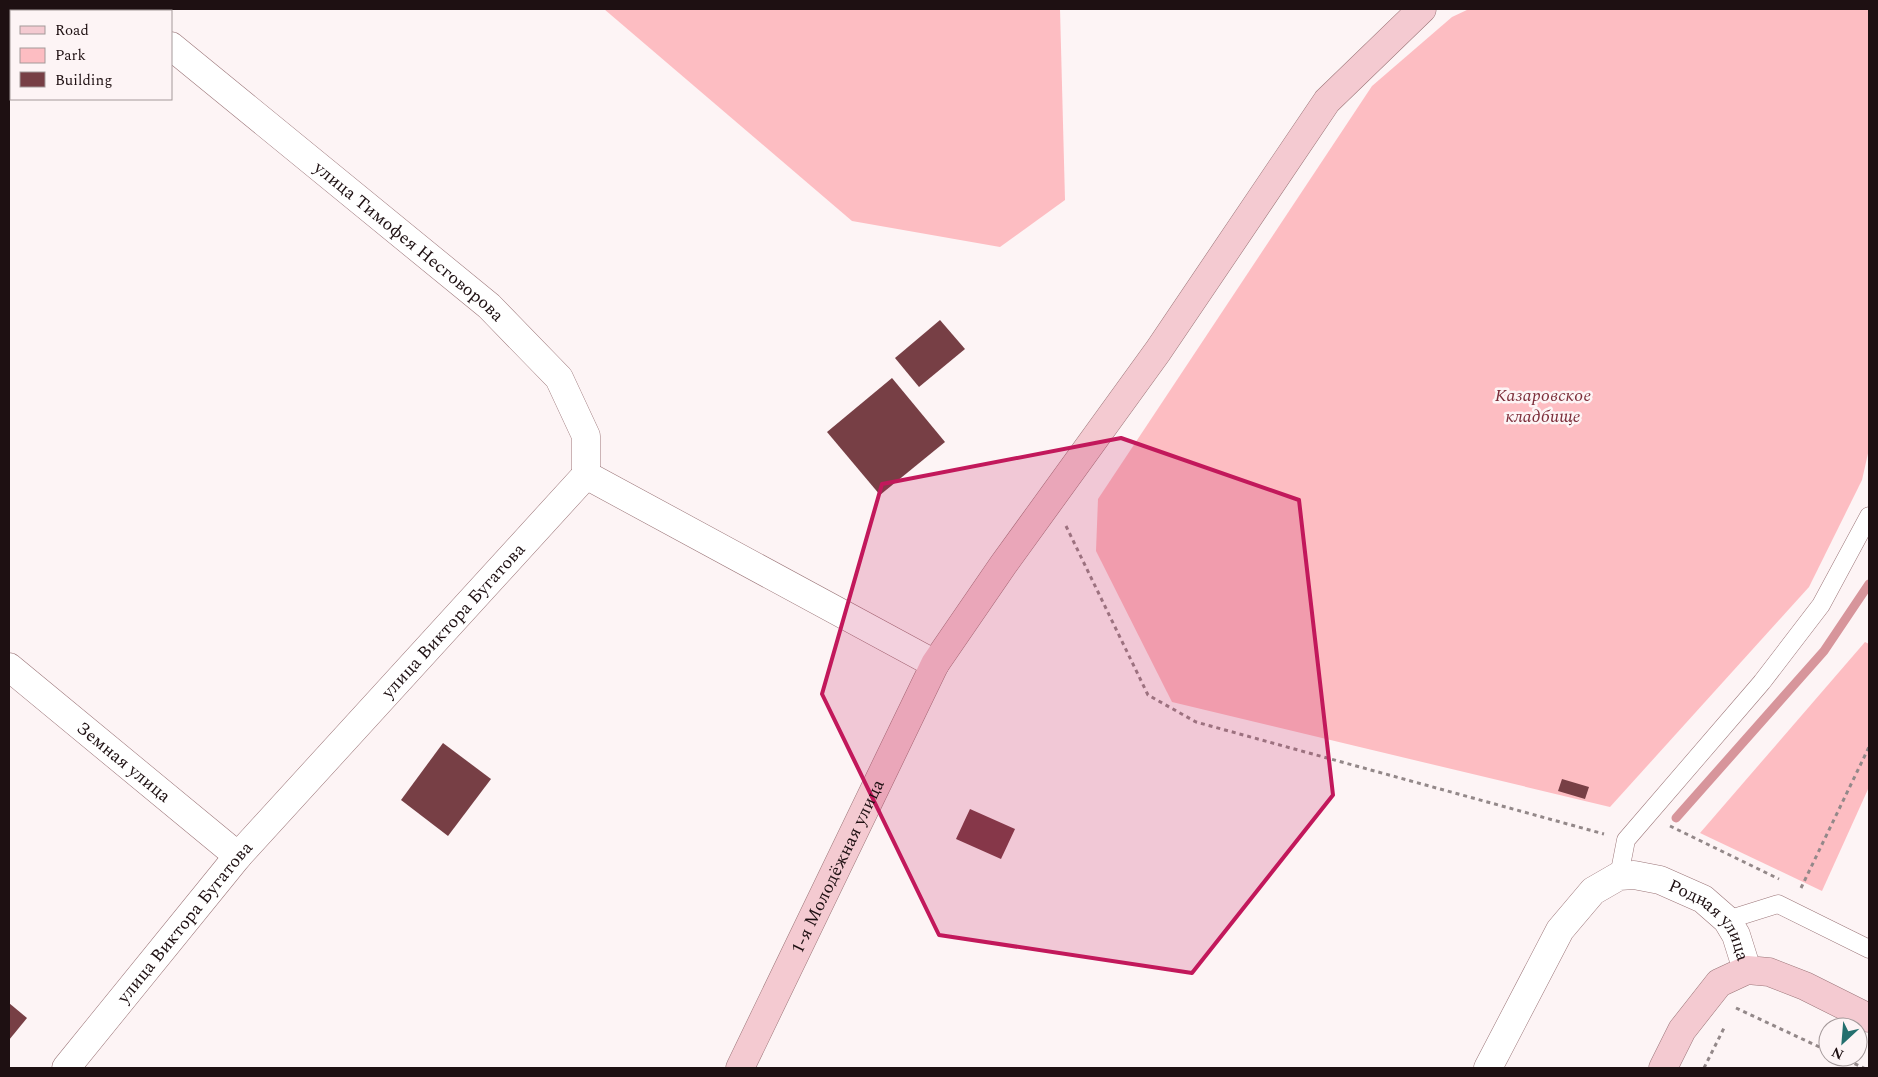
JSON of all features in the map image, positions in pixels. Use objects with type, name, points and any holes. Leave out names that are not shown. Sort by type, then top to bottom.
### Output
[{"type":"street","name":"1-я Молодёжная улица","points":[[740,1068],[935,664],[1003,565],[1158,351],[1327,101],[1422,9]]},
{"type":"street","name":"улица Тимофея Несговорова","points":[[172,47],[488,306],[559,378],[586,436],[586,475]]},
{"type":"street","points":[[586,475],[935,664]]},
{"type":"street","name":"улица Виктора Бугатова","points":[[66,1068],[238,856],[586,475]]},
{"type":"street","name":"Земная улица","points":[[9,667],[238,856]]},
{"type":"street","name":"Родная улица","points":[[1619,876],[1634,875],[1660,880],[1703,899],[1727,920],[1736,935],[1747,970],[1769,972],[1806,986],[1869,1018]]},
{"type":"street","points":[[1488,1068],[1560,930],[1593,892],[1619,876]]},
{"type":"street","points":[[1663,1068],[1682,1030],[1719,983],[1747,970]]},
{"type":"lane","points":[[1619,876],[1626,840],[1762,682],[1821,605],[1869,516]]},
{"type":"lane","points":[[1727,920],[1778,904],[1869,949]]},
{"type":"path","points":[[1052,499],[1148,695],[1196,722],[1626,840]]},
{"type":"path","points":[[1790,910],[1869,747]]},
{"type":"path","points":[[1648,815],[1800,890]]},
{"type":"path","points":[[1734,1007],[1818,1046]]},
{"type":"path","points":[[1704,1068],[1726,1024]]},
{"type":"highlighted area","points":[[1121,438],[1299,500],[1333,795],[1192,973],[939,935],[822,694],[882,484]]},
{"type":"green space","points":[[604,9],[1060,9],[1065,200],[1000,247],[852,221]]},
{"type":"green space","name":"Казаровское кладбище","points":[[1469,9],[1869,9],[1869,449],[1862,480],[1809,587],[1610,807],[1172,702],[1096,551],[1098,499],[1372,86],[1452,17]]},
{"type":"green space","points":[[1865,642],[1869,644],[1869,787],[1822,891],[1700,833]]},
{"type":"building","points":[[940,320],[965,349],[919,387],[895,358]]},
{"type":"building","points":[[892,378],[945,442],[880,495],[827,432]]},
{"type":"building","points":[[443,743],[491,779],[448,836],[401,800]]},
{"type":"building","points":[[1562,779],[1589,787],[1585,799],[1558,791]]},
{"type":"building","points":[[970,809],[1015,829],[1001,859],[956,839]]},
{"type":"building","points":[[9,1003],[27,1018],[9,1040]]},
{"type":"waterway","points":[[1676,818],[1824,651],[1869,584]]}]
